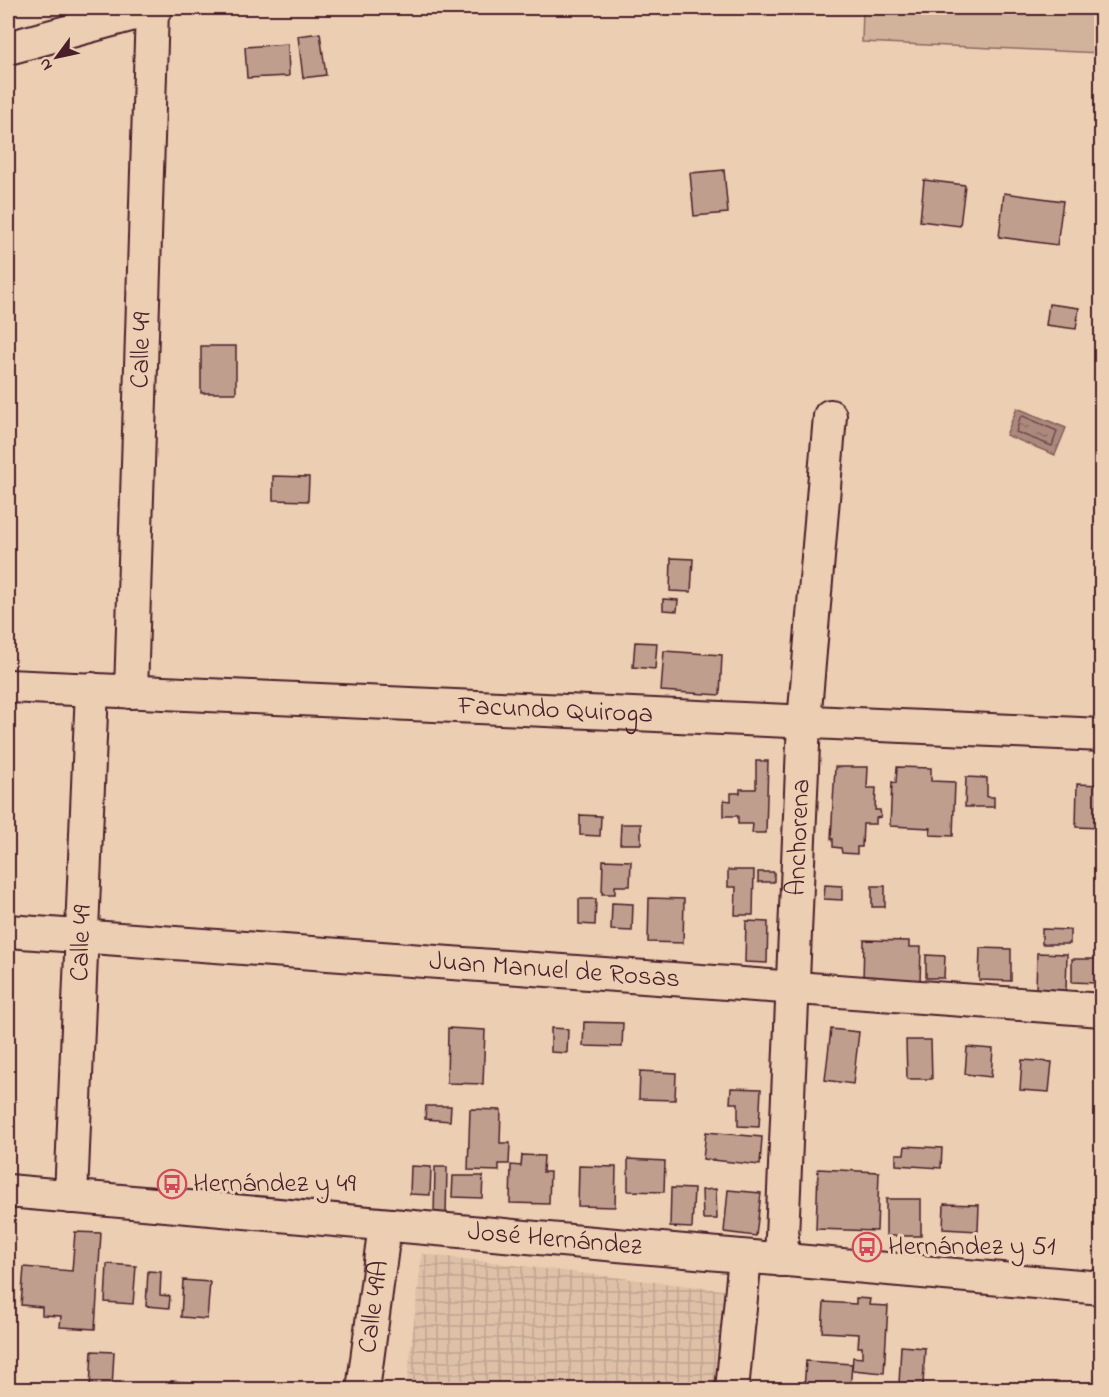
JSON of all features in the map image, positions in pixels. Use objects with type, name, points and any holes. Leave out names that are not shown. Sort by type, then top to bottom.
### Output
[{"type":"street","points":[[8,48],[154,8]]},
{"type":"street","name":"Calle 49","points":[[131,692],[154,8]]},
{"type":"street","name":"Anchorena","points":[[781,1260],[804,722],[830,416]]},
{"type":"street","name":"Facundo Quiroga","points":[[8,686],[1101,735]]},
{"type":"street","name":"Calle 49","points":[[70,1197],[92,689]]},
{"type":"street","name":"Juan Manuel de Rosas","points":[[8,932],[1101,1010]]},
{"type":"street","name":"José Hernández","points":[[8,1191],[1101,1288]]},
{"type":"street","name":"Calle 49A","points":[[363,1389],[385,1225]]},
{"type":"street","points":[[732,1389],[745,1257]]},
{"type":"shaded area","points":[[863,8],[1101,8],[1101,53],[862,42]]},
{"type":"shaded area","points":[[422,1254],[740,1292],[729,1389],[406,1390]]},
{"type":"water","points":[[1017,408],[1066,428],[1055,455],[1006,435]]},
{"type":"building","points":[[320,33],[326,75],[303,78],[298,36]]},
{"type":"building","points":[[288,44],[289,76],[247,78],[245,47]]},
{"type":"building","points":[[724,170],[728,213],[694,216],[690,173]]},
{"type":"building","points":[[924,180],[965,185],[960,226],[920,221]]},
{"type":"building","points":[[1004,193],[1063,201],[1057,245],[999,237]]},
{"type":"building","points":[[1049,304],[1079,308],[1076,329],[1046,325]]},
{"type":"building","points":[[201,346],[236,346],[236,393],[201,393]]},
{"type":"building","points":[[273,476],[309,477],[308,501],[273,500]]},
{"type":"building","points":[[671,558],[693,559],[691,592],[670,591]]},
{"type":"building","points":[[663,599],[678,600],[677,611],[663,610]]},
{"type":"building","points":[[635,642],[657,643],[655,669],[633,667]]},
{"type":"building","points":[[664,651],[722,655],[720,695],[661,691]]},
{"type":"building","points":[[756,761],[768,761],[766,833],[752,833],[753,824],[738,824],[738,816],[724,816],[724,800],[731,801],[731,793],[740,793],[740,789],[756,789]]},
{"type":"building","points":[[835,767],[868,767],[867,788],[876,788],[875,810],[880,810],[881,817],[876,818],[876,824],[863,824],[862,847],[857,847],[857,854],[842,853],[841,848],[833,847],[833,839],[831,839]]},
{"type":"building","points":[[897,767],[931,768],[931,781],[955,782],[953,836],[930,835],[931,828],[890,826],[892,782],[896,783]]},
{"type":"building","points":[[966,777],[987,778],[987,797],[994,797],[994,807],[965,807]]},
{"type":"building","points":[[1077,784],[1101,785],[1100,828],[1076,827]]},
{"type":"building","points":[[580,815],[601,816],[600,836],[580,835]]},
{"type":"building","points":[[621,824],[641,824],[641,844],[620,844]]},
{"type":"building","points":[[603,860],[631,861],[630,886],[615,886],[615,894],[602,894]]},
{"type":"building","points":[[728,870],[754,870],[753,915],[735,915],[736,887],[728,887]]},
{"type":"building","points":[[758,872],[774,872],[774,882],[758,882]]},
{"type":"building","points":[[825,885],[842,886],[842,900],[824,899]]},
{"type":"building","points":[[872,886],[885,886],[885,907],[872,907]]},
{"type":"building","points":[[649,898],[684,899],[683,943],[648,942]]},
{"type":"building","points":[[579,899],[596,899],[595,925],[579,924]]},
{"type":"building","points":[[612,903],[633,904],[632,931],[611,930]]},
{"type":"building","points":[[746,921],[768,922],[767,963],[745,962]]},
{"type":"building","points":[[1042,929],[1070,930],[1070,944],[1042,944]]},
{"type":"building","points":[[864,940],[909,941],[909,947],[921,947],[920,983],[863,981]]},
{"type":"building","points":[[980,948],[1011,949],[1011,981],[979,980]]},
{"type":"building","points":[[1037,953],[1067,954],[1066,990],[1036,989]]},
{"type":"building","points":[[926,955],[945,956],[944,978],[926,978]]},
{"type":"building","points":[[1072,959],[1097,959],[1096,983],[1072,982]]},
{"type":"building","points":[[584,1022],[623,1023],[622,1047],[583,1046]]},
{"type":"building","points":[[448,1028],[485,1030],[483,1084],[447,1083]]},
{"type":"building","points":[[551,1028],[568,1029],[567,1053],[551,1052]]},
{"type":"building","points":[[831,1029],[859,1032],[853,1084],[825,1080]]},
{"type":"building","points":[[906,1040],[931,1040],[932,1079],[907,1079]]},
{"type":"building","points":[[967,1047],[993,1049],[991,1077],[965,1074]]},
{"type":"building","points":[[1022,1060],[1052,1062],[1049,1092],[1020,1090]]},
{"type":"building","points":[[640,1071],[676,1073],[675,1100],[639,1099]]},
{"type":"building","points":[[731,1088],[761,1089],[759,1127],[738,1126],[738,1103],[730,1103]]},
{"type":"building","points":[[426,1106],[451,1106],[450,1121],[425,1119]]},
{"type":"building","points":[[470,1109],[501,1110],[500,1143],[510,1143],[509,1164],[499,1164],[499,1171],[468,1170]]},
{"type":"building","points":[[706,1132],[762,1137],[760,1165],[703,1159]]},
{"type":"building","points":[[905,1146],[942,1148],[941,1168],[896,1165],[896,1154],[904,1154]]},
{"type":"building","points":[[522,1155],[544,1156],[543,1172],[550,1172],[549,1204],[510,1203],[511,1165],[521,1166]]},
{"type":"building","points":[[628,1159],[665,1161],[664,1192],[628,1191]]},
{"type":"building","points":[[411,1166],[431,1167],[430,1195],[410,1194]]},
{"type":"building","points":[[579,1166],[616,1167],[615,1207],[578,1206]]},
{"type":"building","points":[[435,1167],[447,1167],[446,1216],[434,1216]]},
{"type":"building","points":[[818,1169],[879,1172],[877,1231],[816,1229]]},
{"type":"building","points":[[453,1176],[483,1176],[482,1198],[452,1197]]},
{"type":"building","points":[[671,1188],[694,1189],[692,1228],[670,1227]]},
{"type":"building","points":[[716,1189],[717,1219],[703,1219],[702,1190]]},
{"type":"building","points":[[728,1190],[761,1193],[756,1236],[724,1232]]},
{"type":"building","points":[[886,1199],[921,1199],[921,1236],[886,1236]]},
{"type":"building","points":[[944,1204],[979,1205],[978,1231],[943,1229]]},
{"type":"building","points":[[75,1232],[101,1233],[95,1329],[60,1327],[61,1316],[42,1315],[42,1307],[21,1305],[24,1267],[72,1271]]},
{"type":"building","points":[[107,1264],[136,1266],[133,1304],[105,1302]]},
{"type":"building","points":[[148,1271],[161,1272],[160,1295],[170,1296],[169,1308],[146,1306]]},
{"type":"building","points":[[183,1280],[210,1282],[207,1319],[181,1317]]},
{"type":"building","points":[[856,1298],[870,1299],[869,1305],[888,1306],[884,1373],[852,1370],[853,1357],[862,1358],[862,1347],[858,1347],[859,1334],[822,1332],[824,1302],[856,1304]]},
{"type":"building","points":[[901,1346],[925,1348],[923,1386],[899,1384]]},
{"type":"building","points":[[92,1351],[114,1352],[112,1389],[90,1388]]},
{"type":"building","points":[[806,1361],[852,1364],[850,1390],[804,1390]]},
{"type":"building","points":[[171,1381],[197,1383],[197,1390],[171,1390]]},
{"type":"place","name":"Hernández y 49","points":[[172,1184]]},
{"type":"place","name":"Hernández y 51","points":[[867,1247]]}]
